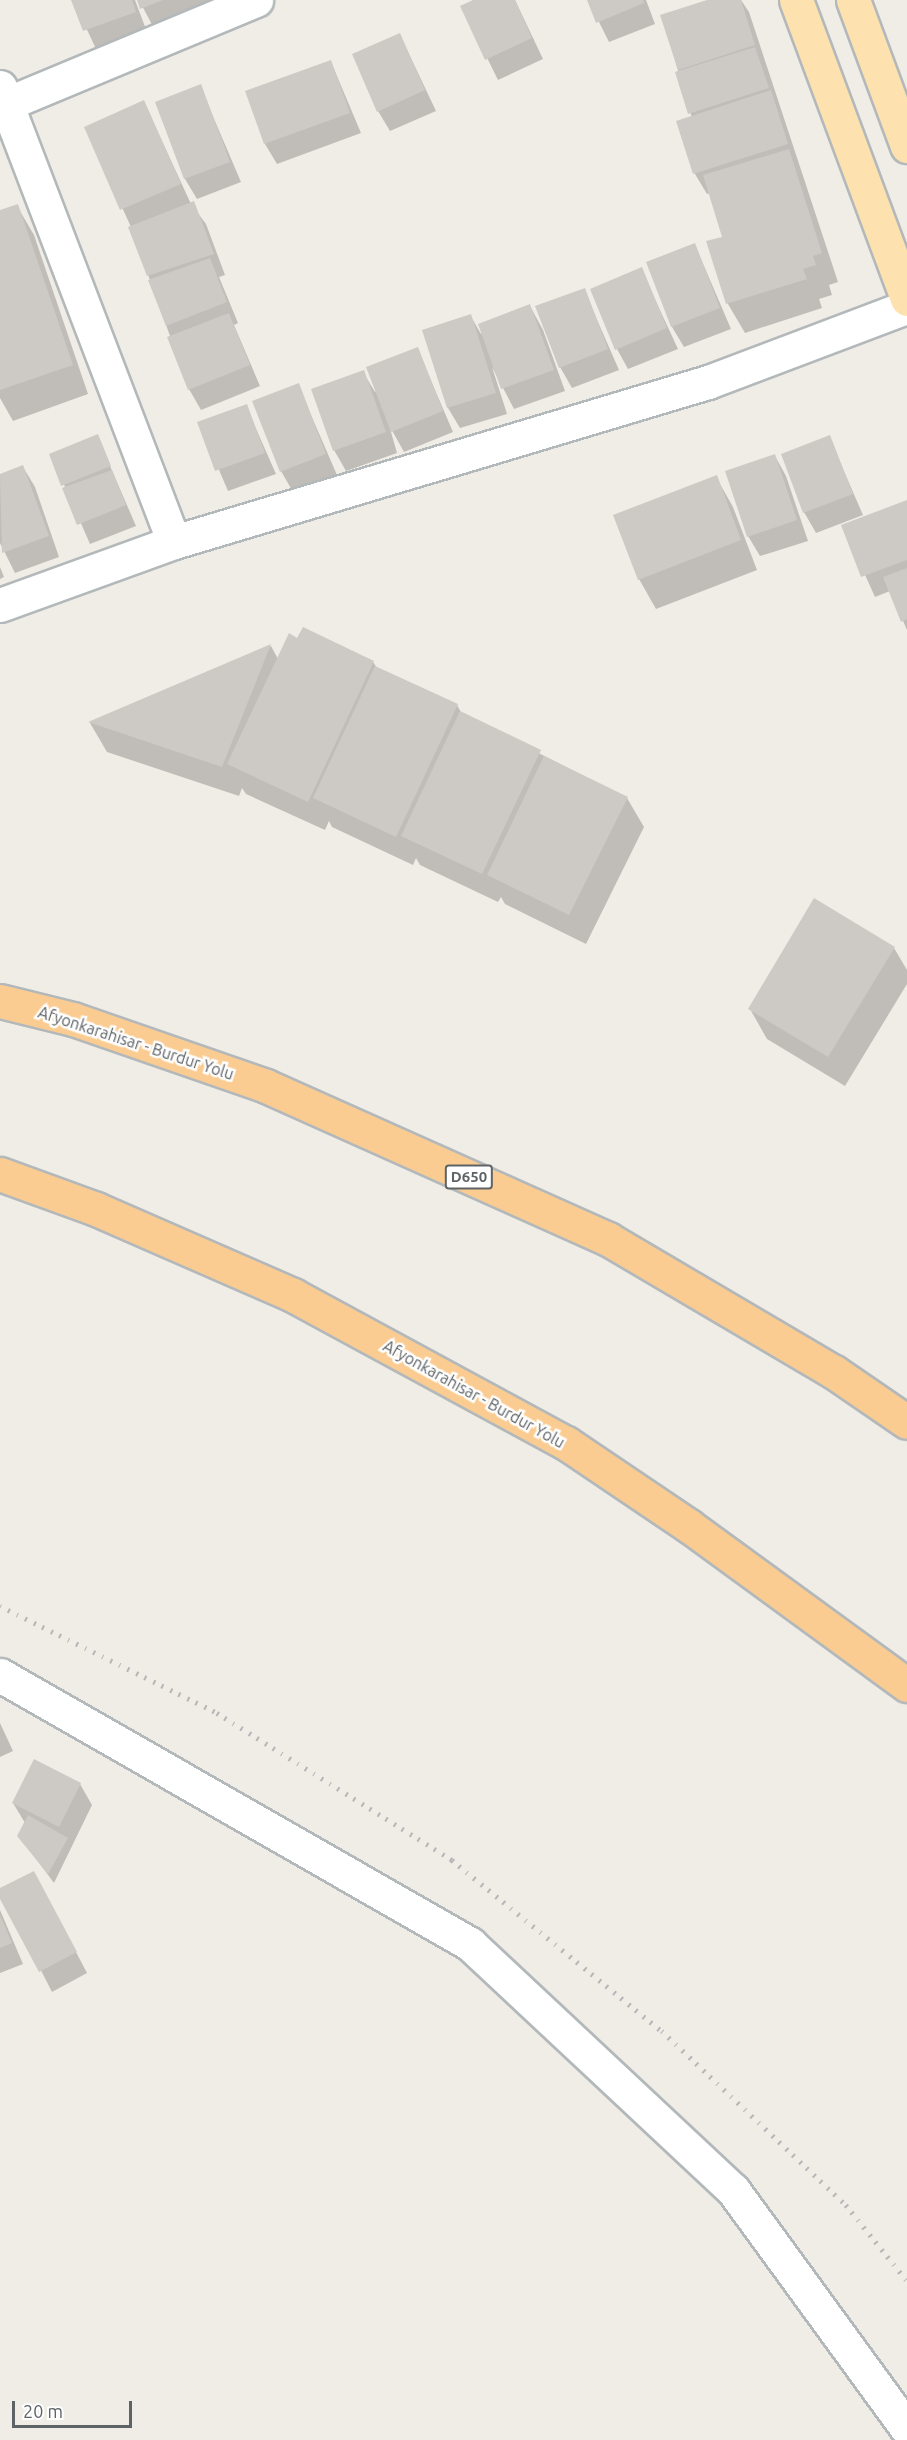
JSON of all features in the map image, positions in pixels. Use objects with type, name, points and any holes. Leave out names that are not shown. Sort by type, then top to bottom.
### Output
[{"type":"highway","name":"Afyonkarahisar - Burdur Yolu","points":[[0,1001],[73,1019],[277,1091],[608,1239],[834,1372],[907,1422]]},
{"type":"highway","name":"Afyonkarahisar - Burdur Yolu","points":[[0,1174],[96,1209],[293,1295],[566,1443],[717,1546],[907,1685]]},
{"type":"highway","points":[[834,1372],[907,1397]]},
{"type":"main road","points":[[796,0],[907,299]]},
{"type":"main road","points":[[853,0],[907,146]]},
{"type":"street","points":[[174,543],[3,96],[256,0]]},
{"type":"street","points":[[0,606],[174,543],[708,382],[907,307]]},
{"type":"street","points":[[0,1675],[470,1944],[733,2190],[907,2429]]},
{"type":"building","points":[[71,0],[132,0],[136,12],[83,31]]},
{"type":"building","points":[[137,0],[163,0],[140,9]]},
{"type":"building","points":[[473,0],[515,0],[532,38],[485,60],[460,6]]},
{"type":"building","points":[[587,0],[643,0],[644,3],[596,23]]},
{"type":"building","points":[[707,0],[741,0],[755,45],[678,70],[660,15]]},
{"type":"building","points":[[400,33],[425,90],[377,112],[352,54]]},
{"type":"building","points":[[755,47],[769,88],[688,114],[675,72]]},
{"type":"building","points":[[331,60],[350,113],[264,144],[245,91]]},
{"type":"building","points":[[201,84],[230,162],[184,179],[155,102]]},
{"type":"building","points":[[771,90],[788,144],[693,174],[676,121]]},
{"type":"building","points":[[144,100],[181,184],[120,210],[84,127]]},
{"type":"building","points":[[789,149],[822,253],[813,256],[816,265],[803,269],[807,279],[726,304],[706,241],[722,237],[703,175]]},
{"type":"building","points":[[194,201],[214,254],[147,276],[128,227]]},
{"type":"building","points":[[18,204],[73,365],[0,390],[0,210]]},
{"type":"building","points":[[695,243],[720,308],[671,327],[646,262]]},
{"type":"building","points":[[210,258],[227,302],[166,326],[148,280]]},
{"type":"building","points":[[642,267],[667,328],[615,350],[590,289]]},
{"type":"building","points":[[585,288],[608,349],[559,368],[535,306]]},
{"type":"building","points":[[530,304],[554,370],[501,389],[478,324]]},
{"type":"building","points":[[229,313],[250,365],[188,390],[167,337]]},
{"type":"building","points":[[471,314],[496,393],[447,408],[422,330]]},
{"type":"building","points":[[418,347],[443,411],[391,432],[366,367]]},
{"type":"building","points":[[364,370],[386,432],[333,451],[311,389]]},
{"type":"building","points":[[299,383],[326,454],[280,472],[252,401]]},
{"type":"building","points":[[247,404],[265,453],[215,471],[197,422]]},
{"type":"building","points":[[98,434],[111,466],[61,486],[49,454]]},
{"type":"building","points":[[830,435],[853,494],[803,513],[781,454]]},
{"type":"building","points":[[775,454],[797,520],[747,537],[725,471]]},
{"type":"building","points":[[23,465],[49,536],[2,553],[0,474]]},
{"type":"building","points":[[112,470],[126,505],[77,525],[62,488]]},
{"type":"building","points":[[717,475],[741,540],[638,580],[613,515]]},
{"type":"building","points":[[907,500],[907,560],[861,577],[841,525]]},
{"type":"building","points":[[907,568],[907,619],[901,622],[883,577]]},
{"type":"building","points":[[303,627],[374,661],[308,802],[227,764],[289,633],[297,638]]},
{"type":"building","points":[[271,644],[222,767],[88,722]]},
{"type":"building","points":[[375,666],[458,704],[396,837],[313,798]]},
{"type":"building","points":[[460,711],[541,750],[482,874],[401,836]]},
{"type":"building","points":[[544,756],[628,797],[569,915],[487,875]]},
{"type":"building","points":[[814,898],[895,947],[828,1057],[748,1009]]},
{"type":"building","points":[[34,1759],[81,1783],[59,1827],[12,1803]]},
{"type":"building","points":[[28,1815],[68,1838],[48,1874],[17,1836]]},
{"type":"building","points":[[34,1871],[77,1952],[39,1972],[0,1899],[0,1888]]},
{"type":"building","points":[[0,1915],[12,1943],[0,1948]]},
{"type":"railway","points":[[0,1606],[217,1713],[452,1860],[662,2031],[846,2205],[907,2281]]}]
